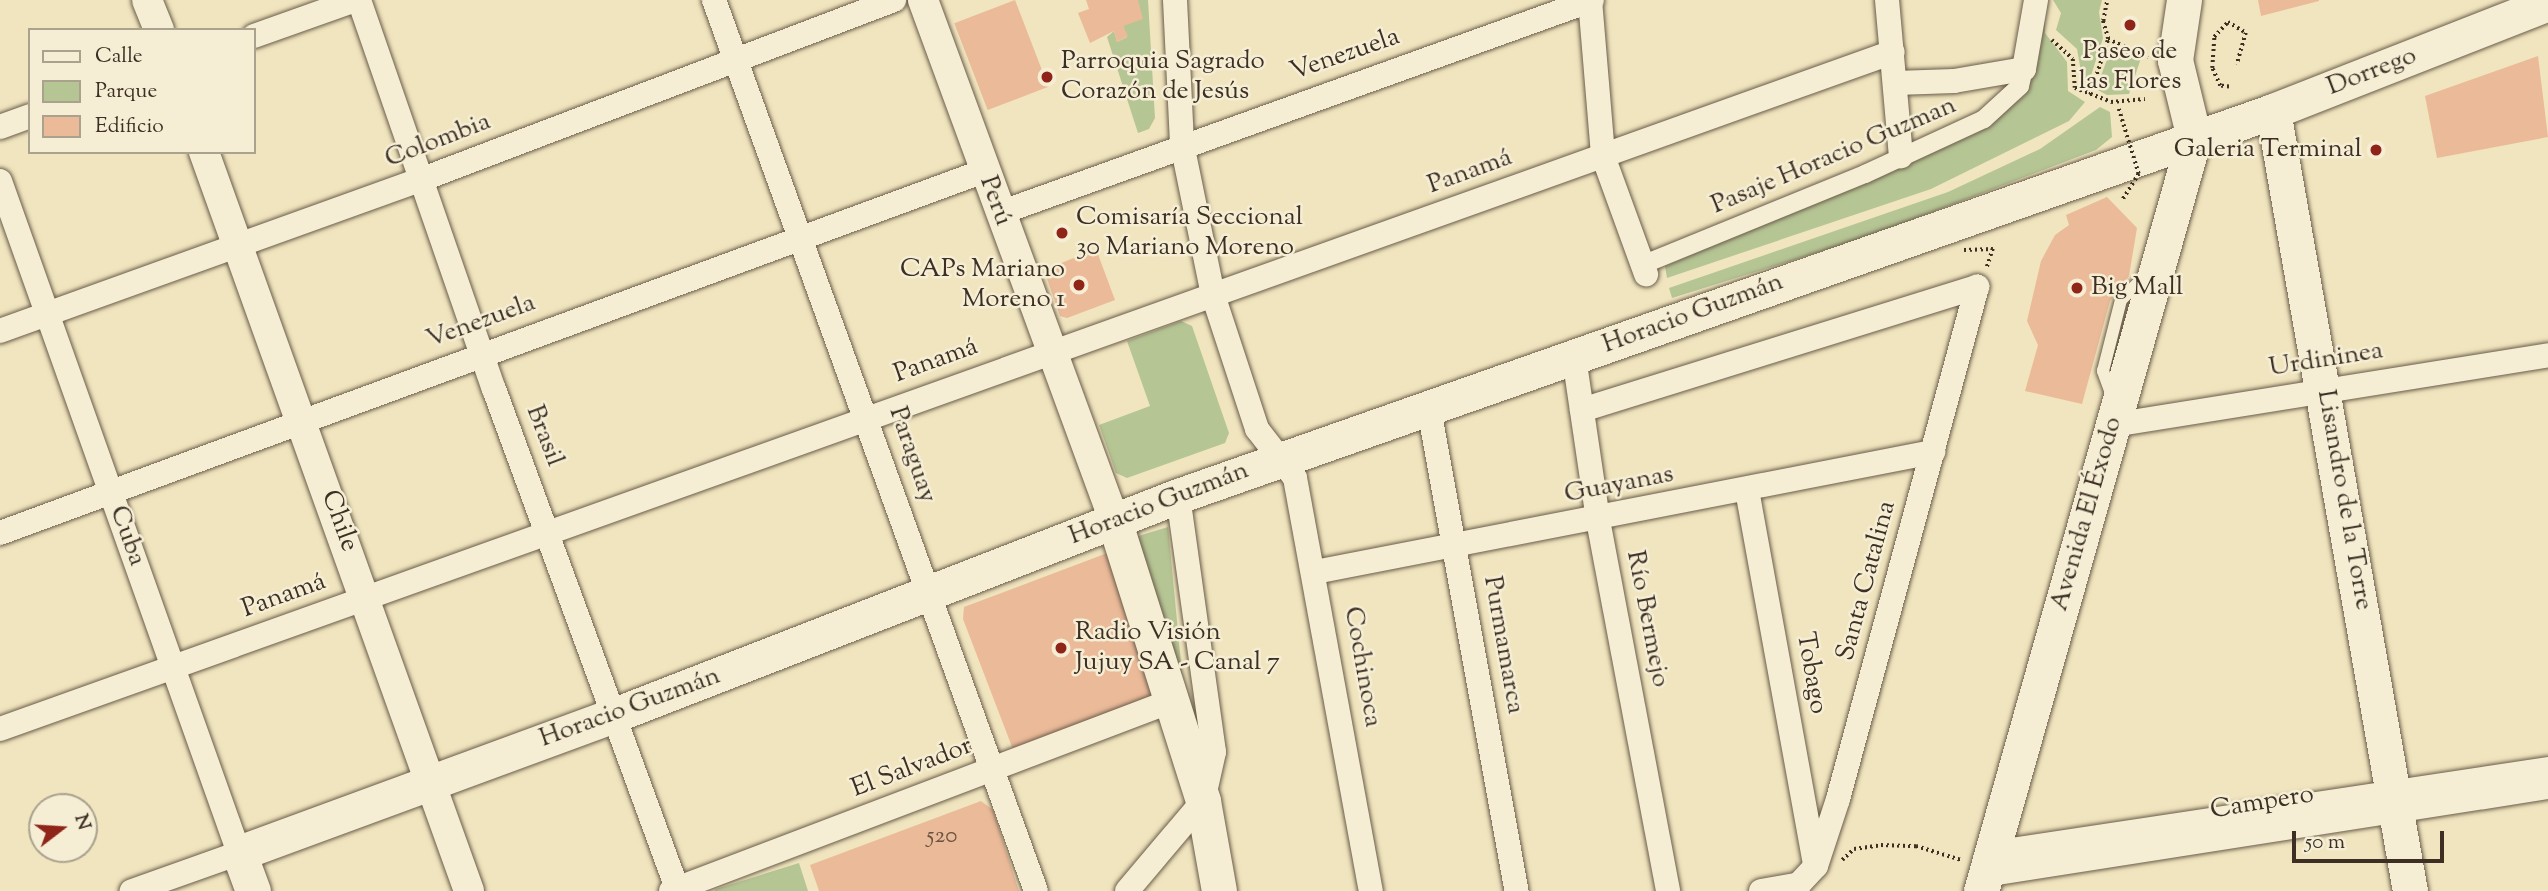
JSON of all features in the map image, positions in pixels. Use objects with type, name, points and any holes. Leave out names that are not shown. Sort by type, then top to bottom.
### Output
[{"type":"main road","points":[[2184,0],[2175,60],[2194,138]]},
{"type":"main road","name":"Dorrego","points":[[2194,138],[2273,111],[2547,6]]},
{"type":"main road","name":"Lisandro de la Torre","points":[[2273,111],[2325,390],[2410,891]]},
{"type":"main road","name":"Horacio Guzmán","points":[[239,852],[617,714],[1282,457],[1429,409],[2142,154],[2194,138]]},
{"type":"main road","name":"Avenida El Éxodo","points":[[1986,872],[2194,138]]},
{"type":"main road","points":[[2142,154],[2164,166],[2172,212]]},
{"type":"main road","points":[[1114,520],[1190,696],[1203,801],[1219,891]]},
{"type":"main road","name":"Cuba","points":[[239,852],[253,891]]},
{"type":"street","points":[[148,0],[158,28]]},
{"type":"street","points":[[256,35],[357,0]]},
{"type":"street","name":"Brasil","points":[[357,0],[617,714],[675,890]]},
{"type":"street","name":"Paraguay","points":[[713,0],[803,239],[990,771],[1036,891]]},
{"type":"street","name":"Colombia","points":[[0,331],[423,179],[894,0]]},
{"type":"street","name":"Perú","points":[[923,0],[1114,520]]},
{"type":"street","name":"Cochinoca","points":[[1175,0],[1182,144],[1213,295],[1258,429],[1282,457],[1295,478],[1315,572],[1371,891]]},
{"type":"street","points":[[1591,0],[1603,156],[1644,269]]},
{"type":"street","name":"Venezuela","points":[[1000,213],[1182,144],[1591,0]]},
{"type":"street","points":[[1887,0],[1901,156]]},
{"type":"street","points":[[1896,83],[1954,81],[2024,69],[2036,0]]},
{"type":"street","name":"Panamá","points":[[0,729],[1051,350],[1213,295],[1893,52]]},
{"type":"street","name":"Pasaje Horacio Guzman","points":[[1644,269],[1984,119],[2020,86],[2024,69]]},
{"type":"street","points":[[0,127],[28,117]]},
{"type":"street","name":"Chile","points":[[205,154],[367,598],[469,891]]},
{"type":"street","name":"Venezuela","points":[[0,533],[110,489],[984,171]]},
{"type":"street","name":"Cuba","points":[[0,181],[175,666],[239,852]]},
{"type":"street","points":[[1582,410],[1978,287]]},
{"type":"street","name":"Santa Catalina","points":[[1761,891],[1798,884],[1817,862],[1839,799],[1978,287]]},
{"type":"street","name":"Urdininea","points":[[2115,416],[2325,390],[2548,355]]},
{"type":"street","name":"Río Bermejo","points":[[1574,357],[1598,520],[1668,891]]},
{"type":"street","name":"Purmamarca","points":[[1429,409],[1517,891]]},
{"type":"street","name":"Guayanas","points":[[1315,572],[1598,520],[1933,452]]},
{"type":"street","name":"Tobago","points":[[1747,490],[1817,862]]},
{"type":"street","points":[[1178,496],[1190,696]]},
{"type":"street","name":"El Salvador","points":[[675,890],[1190,696]]},
{"type":"street","name":"Campero","points":[[2396,804],[2548,769]]},
{"type":"street","name":"Campero","points":[[1986,872],[2396,804],[2548,787]]},
{"type":"street","points":[[1127,891],[1203,801]]},
{"type":"street","name":"Horacio Guzmán","points":[[132,891],[239,852]]},
{"type":"path","points":[[2090,95],[2108,39],[2103,21],[2107,0]]},
{"type":"path","points":[[2229,87],[2220,86],[2212,68],[2214,37],[2228,22],[2246,33],[2237,65]]},
{"type":"path","points":[[2050,32],[2051,40],[2073,59],[2075,88],[2119,103],[2146,99]]},
{"type":"path","points":[[2108,39],[2143,56],[2175,60]]},
{"type":"path","points":[[2119,103],[2139,174],[2123,200]]},
{"type":"path","points":[[1978,287],[1993,249],[1965,250],[1981,243]]},
{"type":"path","points":[[1817,862],[1836,865],[1854,849],[1916,845],[1986,872]]},
{"type":"green space","points":[[1138,0],[1148,0],[1155,118],[1149,129],[1138,133],[1107,37],[1114,31],[1117,42],[1127,37],[1123,26]]},
{"type":"green space","points":[[2053,0],[2102,0],[2099,12],[2103,38],[2088,85],[2083,83],[2077,49],[2056,30],[2061,13]]},
{"type":"green space","points":[[2045,15],[2045,33],[2067,62],[2068,91],[2085,102],[2069,121],[1931,189],[1667,278],[1665,266],[1983,129],[2025,95]]},
{"type":"green space","points":[[2112,46],[2141,58],[2129,94],[2107,95],[2096,89]]},
{"type":"green space","points":[[2100,107],[2110,112],[2112,137],[2096,150],[1864,238],[1672,298],[1669,288],[1948,192],[2040,149]]},
{"type":"green space","points":[[1181,321],[1192,326],[1229,433],[1225,443],[1127,478],[1116,473],[1099,425],[1150,406],[1127,341]]},
{"type":"green space","points":[[1168,527],[1183,684],[1135,537]]},
{"type":"green space","points":[[799,863],[808,891],[714,891],[716,889]]},
{"type":"building","points":[[1015,0],[1048,87],[988,110],[954,23]]},
{"type":"building","points":[[1086,0],[1138,0],[1143,19],[1123,26],[1128,36],[1117,42],[1114,31],[1090,43],[1078,13],[1089,9]]},
{"type":"building","points":[[2258,0],[2319,0],[2319,1],[2261,16]]},
{"type":"building","points":[[2538,56],[2548,137],[2437,158],[2425,96]]},
{"type":"building","name":"Big Mall","points":[[2107,197],[2137,228],[2129,276],[2110,301],[2082,404],[2025,391],[2038,345],[2027,321],[2041,261],[2055,235],[2069,225],[2066,215]]},
{"type":"building","name":"CAPs Mariano Moreno 1","points":[[1096,249],[1115,300],[1067,318],[1060,316],[1044,270]]},
{"type":"building","name":"Radio Visión Jujuy SA - Canal 7","points":[[1110,552],[1156,695],[1014,752],[963,619],[964,607]]},
{"type":"building","points":[[981,801],[993,810],[1019,891],[819,891],[810,865]]},
{"type":"place","name":"Paseo de las Flores","points":[[2130,25]]},
{"type":"place","name":"Parroquia Sagrado Corazón de Jesús","points":[[1047,77]]},
{"type":"place","name":"Galeria Terminal","points":[[2376,150]]},
{"type":"place","name":"Comisaría Seccional 30 Mariano Moreno","points":[[1062,233]]},
{"type":"place","name":"CAPs Mariano Moreno 1","points":[[1079,285]]},
{"type":"place","name":"Big Mall","points":[[2077,288]]},
{"type":"place","name":"Radio Visión Jujuy SA - Canal 7","points":[[1061,648]]}]
